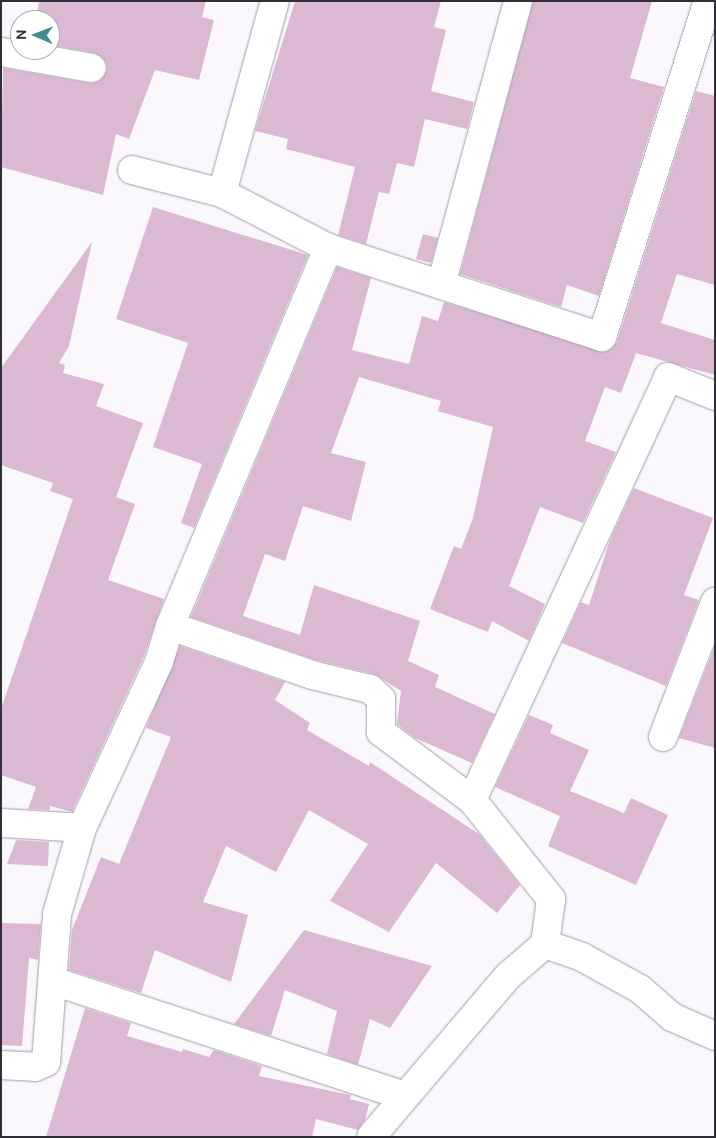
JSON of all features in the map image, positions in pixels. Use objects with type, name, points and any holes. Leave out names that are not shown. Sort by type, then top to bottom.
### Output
[{"type":"street","points":[[222,193],[275,1]]},
{"type":"street","points":[[441,285],[518,1]]},
{"type":"street","points":[[132,170],[222,193],[328,248],[602,337],[708,1]]},
{"type":"street","points":[[1,52],[92,68]]},
{"type":"street","points":[[1,1065],[35,1067],[46,1062],[57,914],[82,828],[159,662],[170,626],[328,248]]},
{"type":"street","points":[[472,800],[668,377],[715,396]]},
{"type":"street","points":[[663,737],[715,602]]},
{"type":"street","points":[[170,626],[312,675],[370,689],[381,699],[382,732],[472,800],[551,899],[545,944],[508,976],[371,1137]]},
{"type":"street","points":[[1,823],[82,828]]},
{"type":"street","points":[[545,944],[582,956],[640,989],[672,1017],[715,1036]]},
{"type":"street","points":[[53,981],[404,1096]]},
{"type":"building","points":[[39,1],[206,1],[202,17],[214,20],[199,80],[155,70],[129,139],[116,134],[103,195],[1,167],[3,68],[90,83],[98,82],[107,71],[106,62],[95,53],[60,47],[60,10],[38,10]]},
{"type":"building","points":[[295,1],[441,1],[434,27],[446,30],[431,91],[474,102],[467,129],[425,119],[414,167],[397,163],[389,194],[379,192],[366,244],[338,235],[355,167],[286,149],[288,139],[255,131]]},
{"type":"building","points":[[533,1],[652,1],[630,78],[664,87],[599,296],[567,285],[561,307],[460,274]]},
{"type":"building","points":[[696,91],[715,96],[715,285],[677,274],[661,323],[715,340],[715,375],[636,353],[621,393],[605,387],[585,441],[616,452],[583,523],[540,507],[509,586],[545,604],[529,641],[492,621],[488,632],[430,609],[454,546],[461,549],[473,518],[493,427],[438,411],[441,401],[359,377],[331,453],[366,462],[351,521],[303,506],[285,561],[265,554],[243,616],[300,635],[314,585],[420,621],[408,661],[439,675],[435,687],[495,714],[472,763],[415,738],[397,724],[401,691],[374,674],[316,660],[191,617],[337,267],[371,278],[352,350],[409,364],[422,316],[438,321],[444,302],[606,352],[617,342]]},
{"type":"building","points":[[153,207],[308,255],[194,528],[181,523],[202,464],[153,447],[188,343],[116,319]]},
{"type":"building","points":[[423,234],[438,238],[431,263],[416,259]]},
{"type":"building","points":[[92,242],[69,346],[59,363],[65,365],[63,373],[104,384],[96,406],[143,423],[116,497],[135,504],[108,580],[164,599],[144,656],[72,812],[50,806],[50,810],[28,809],[36,787],[1,775],[1,709],[73,499],[50,491],[53,483],[1,465],[1,368]]},
{"type":"building","points":[[634,488],[713,518],[684,595],[699,600],[666,686],[562,643],[581,602],[589,605],[610,540]]},
{"type":"building","points":[[180,646],[285,682],[275,700],[310,723],[307,730],[369,766],[370,762],[479,834],[520,885],[497,913],[436,863],[389,932],[330,901],[368,844],[309,810],[276,872],[226,846],[203,902],[248,915],[231,982],[155,950],[141,993],[69,970],[72,930],[101,857],[119,864],[171,737],[146,728]]},
{"type":"building","points":[[715,646],[715,748],[679,738]]},
{"type":"building","points":[[529,715],[553,725],[550,733],[589,750],[570,791],[624,813],[631,798],[668,815],[636,885],[548,846],[560,816],[495,787]]},
{"type":"building","points":[[16,840],[49,842],[48,866],[7,864]]},
{"type":"building","points":[[1,923],[41,924],[38,960],[29,958],[22,1046],[1,1045]]},
{"type":"building","points":[[304,930],[432,966],[390,1028],[370,1019],[358,1065],[327,1054],[337,1011],[285,990],[271,1036],[234,1024]]},
{"type":"building","points":[[85,1008],[131,1023],[127,1036],[182,1052],[183,1049],[209,1057],[214,1050],[262,1066],[259,1076],[351,1095],[350,1099],[369,1104],[365,1120],[358,1130],[316,1119],[312,1137],[46,1137]]}]
